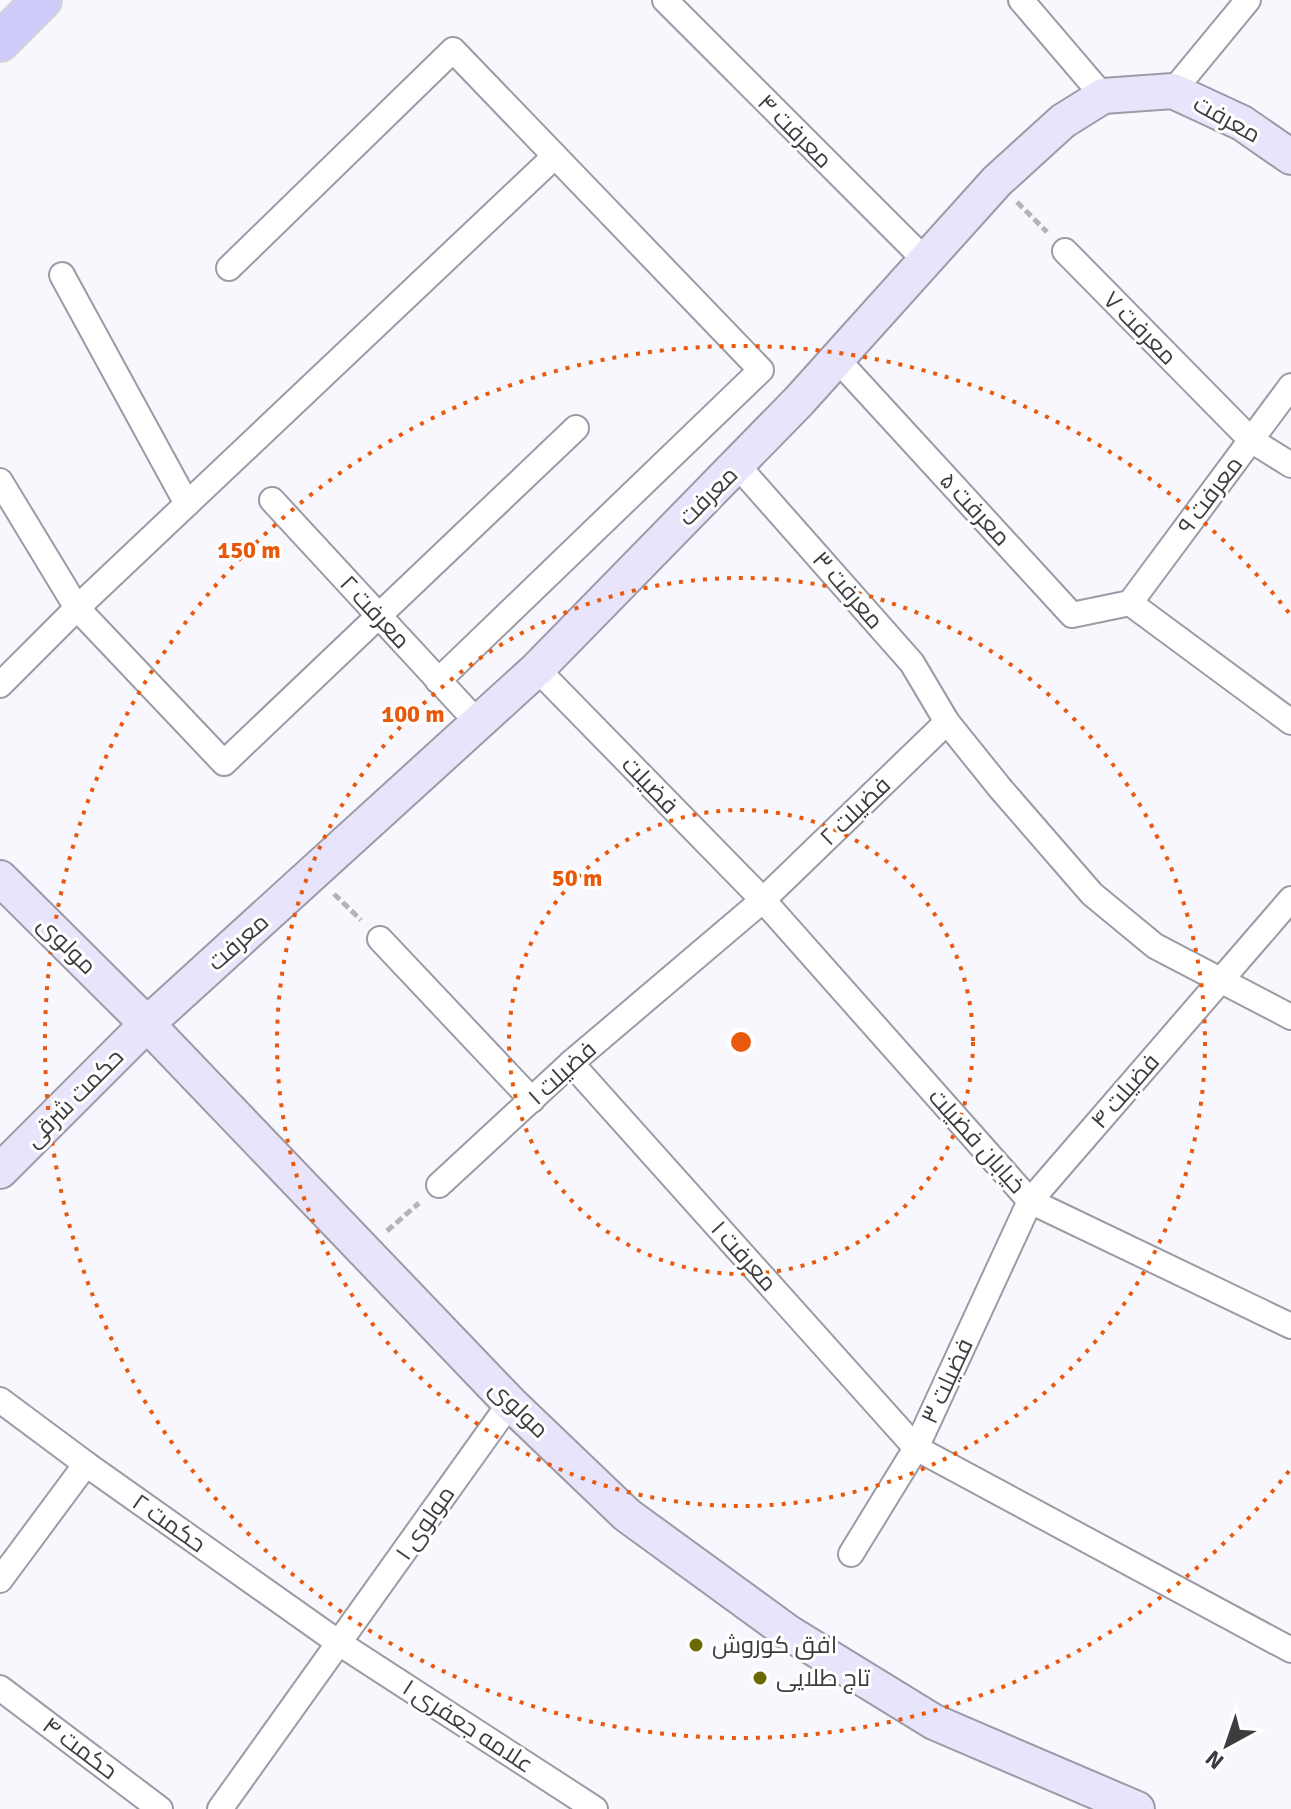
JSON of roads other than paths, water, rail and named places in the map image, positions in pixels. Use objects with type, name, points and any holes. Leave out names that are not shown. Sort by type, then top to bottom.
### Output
[{"type":"main road","points":[[0,42],[42,0]]},
{"type":"street","points":[[1021,0],[1103,96]]},
{"type":"street","points":[[1173,91],[1248,0]]},
{"type":"street","name":"معرفت ۴","points":[[670,2],[926,261]]},
{"type":"street","points":[[229,268],[453,50],[761,370],[438,681]]},
{"type":"street","name":"معرفت","points":[[147,1024],[537,669],[738,466],[997,181],[1063,121],[1103,96],[1173,91],[1242,123],[1291,157]]},
{"type":"street","points":[[0,685],[77,608],[555,156]]},
{"type":"street","name":"معرفت ۷","points":[[1065,251],[1251,440],[1291,465]]},
{"type":"street","points":[[62,275],[187,504]]},
{"type":"street","name":"معرفت ۵","points":[[837,359],[1072,615],[1130,603]]},
{"type":"street","name":"معرفت ۹","points":[[1130,603],[1291,386]]},
{"type":"street","points":[[0,481],[77,608],[224,763],[576,428]]},
{"type":"street","name":"معرفت ۳","points":[[738,466],[912,663],[947,722],[1092,894],[1155,946],[1291,1017]]},
{"type":"street","name":"معرفت ۲","points":[[272,500],[478,723]]},
{"type":"street","points":[[1130,603],[1291,722]]},
{"type":"street","name":"فضیلت","points":[[537,669],[763,900]]},
{"type":"street","name":"فضیلت ۲","points":[[763,900],[947,722]]},
{"type":"street","name":"مولوی","points":[[0,878],[147,1024],[510,1403],[627,1515],[789,1633],[934,1722],[1137,1809]]},
{"type":"street","name":"فضیلت ۴","points":[[1030,1201],[1291,899]]},
{"type":"street","name":"فضیلت ۱","points":[[439,1185],[571,1063],[763,900]]},
{"type":"street","name":"خیابان فضیلت","points":[[763,900],[1030,1201],[1291,1326]]},
{"type":"street","points":[[380,939],[532,1100]]},
{"type":"street","name":"حکمت شرقی","points":[[0,1171],[147,1024]]},
{"type":"street","name":"معرفت ۱","points":[[571,1063],[916,1448],[1291,1650]]},
{"type":"street","name":"فضیلت ۳","points":[[851,1554],[916,1448],[1030,1201]]},
{"type":"street","name":"حکمت ۲","points":[[0,1400],[339,1643]]},
{"type":"street","name":"مولوی ۱","points":[[220,1809],[510,1403]]},
{"type":"street","points":[[0,1580],[86,1464]]},
{"type":"street","name":"علامه جعفری ۱","points":[[339,1643],[561,1800],[595,1809]]},
{"type":"street","name":"حکمت ۴","points":[[0,1688],[160,1809]]},
{"type":"place","name":"افق کوروش","points":[[696,1645]]},
{"type":"place","name":"تاج طلایی","points":[[760,1678]]}]
